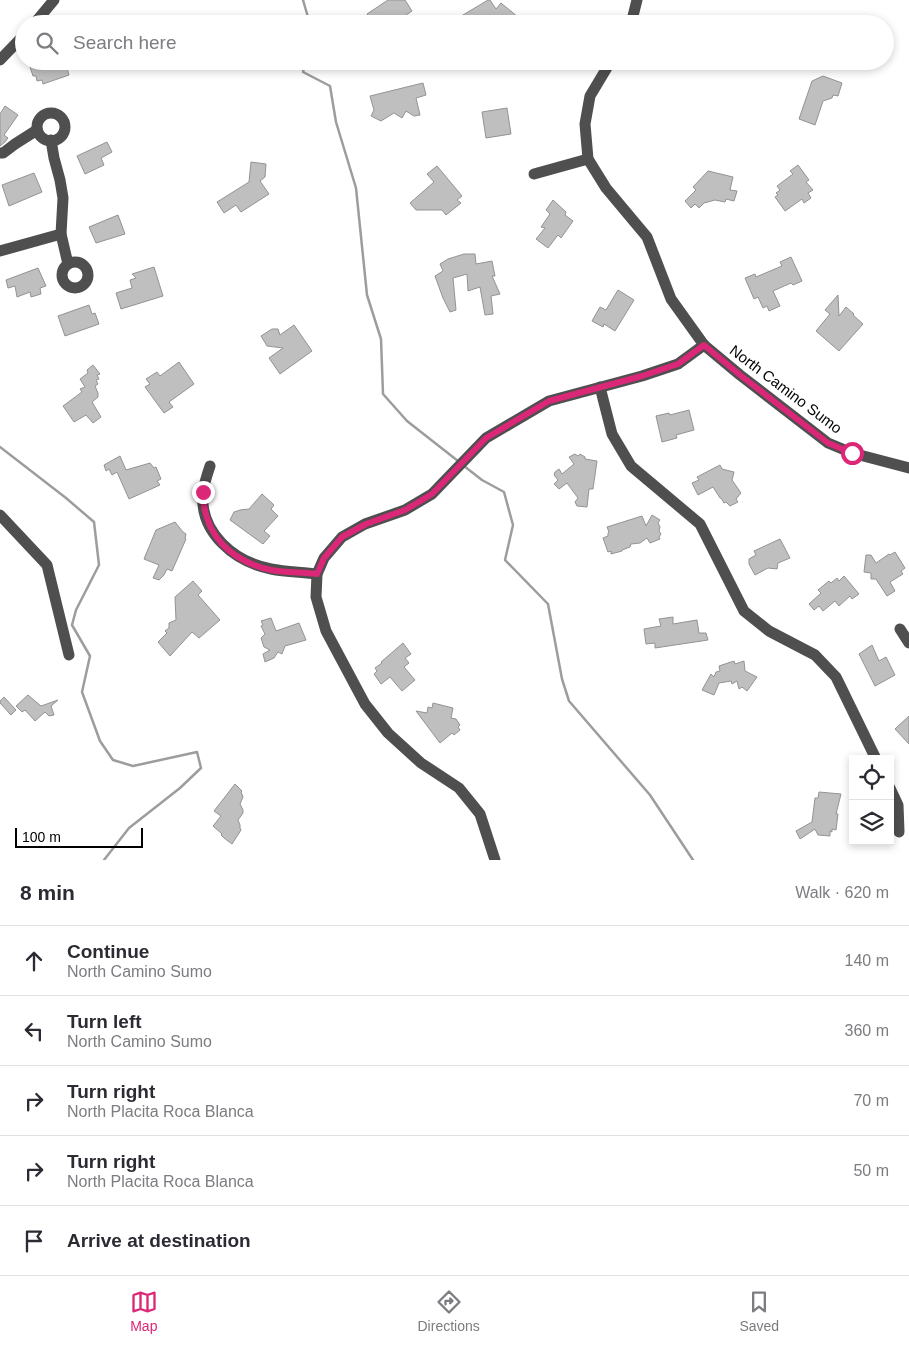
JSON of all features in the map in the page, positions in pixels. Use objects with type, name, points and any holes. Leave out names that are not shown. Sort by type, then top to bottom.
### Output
[{"type":"street","points":[[42,15],[54,0]]},
{"type":"street","points":[[633,15],[637,0]]},
{"type":"street","points":[[0,60],[15,44]]},
{"type":"street","name":"North Camino Sumo","points":[[606,70],[590,96],[585,124],[588,159],[606,188],[647,237],[671,299],[704,345],[828,443],[852,453],[909,468]]},
{"type":"street","points":[[48,113],[57,114],[63,121],[64,130],[59,137],[51,140],[43,138],[37,130],[38,121],[48,113]]},
{"type":"street","points":[[0,153],[3,153],[37,130]]},
{"type":"street","points":[[51,140],[63,198],[61,234],[68,264]]},
{"type":"street","points":[[534,174],[588,159]]},
{"type":"street","points":[[0,252],[61,234]]},
{"type":"street","points":[[496,860],[480,814],[459,788],[421,763],[388,733],[365,704],[326,631],[316,597],[317,574],[324,558],[342,537],[366,524],[405,510],[432,494],[486,438],[549,401],[642,376],[678,364],[704,345]]},
{"type":"street","points":[[600,387],[612,434],[631,466],[700,524],[744,611],[768,631],[815,655],[836,677],[874,755]]},
{"type":"street","points":[[210,466],[203,492],[203,503],[213,533],[222,545],[231,553],[271,570],[317,574]]},
{"type":"street","points":[[0,515],[47,565],[69,655]]},
{"type":"street","points":[[900,629],[909,642]]},
{"type":"street","points":[[894,796],[898,805],[899,832]]},
{"type":"building","points":[[388,0],[405,0],[412,11],[406,15],[367,14]]},
{"type":"building","points":[[490,0],[496,9],[501,3],[516,15],[463,15]]},
{"type":"building","points":[[31,70],[68,70],[69,75],[43,84],[42,80],[37,81],[36,76],[33,76]]},
{"type":"building","points":[[823,76],[842,83],[838,96],[833,95],[832,98],[823,101],[815,125],[799,119],[812,81]]},
{"type":"building","points":[[423,83],[426,95],[416,98],[420,115],[414,116],[406,111],[402,118],[394,113],[381,121],[371,116],[374,110],[370,96]]},
{"type":"building","points":[[5,106],[18,115],[4,135],[8,138],[0,146],[0,114]]},
{"type":"building","points":[[507,108],[511,134],[486,138],[482,112]]},
{"type":"building","points":[[107,142],[112,152],[101,158],[104,165],[85,174],[77,156]]},
{"type":"building","points":[[251,162],[266,164],[265,177],[260,181],[269,194],[241,212],[236,205],[224,213],[217,202],[249,182]]},
{"type":"building","points":[[798,165],[809,180],[806,182],[813,190],[808,193],[811,198],[804,203],[802,199],[785,211],[775,197],[778,195],[776,193],[780,190],[777,186],[793,174],[790,171]]},
{"type":"building","points":[[437,166],[462,196],[457,200],[461,203],[446,215],[442,210],[416,210],[410,203],[434,182],[427,174]]},
{"type":"building","points":[[708,171],[733,177],[730,190],[737,191],[734,201],[726,199],[725,202],[715,200],[704,203],[699,208],[695,204],[691,208],[685,201],[696,190],[693,187]]},
{"type":"building","points":[[34,173],[42,192],[9,206],[2,185]]},
{"type":"building","points":[[553,200],[566,212],[565,215],[573,221],[561,238],[558,235],[548,248],[536,239],[545,228],[541,227],[550,214],[546,210]]},
{"type":"building","points":[[118,215],[125,234],[96,243],[89,227]]},
{"type":"building","points":[[464,254],[475,254],[476,264],[492,261],[495,276],[492,276],[500,294],[491,296],[493,314],[485,315],[480,287],[468,291],[467,274],[453,278],[456,310],[450,312],[443,298],[435,276],[443,271],[440,264],[448,259]]},
{"type":"building","points":[[791,257],[802,281],[793,285],[791,283],[773,291],[780,306],[769,311],[767,306],[763,308],[758,297],[754,299],[745,278],[755,274],[756,277],[782,266],[780,262]]},
{"type":"building","points":[[154,267],[163,296],[121,309],[116,293],[132,288],[130,280],[136,278],[132,274]]},
{"type":"building","points":[[38,268],[46,286],[40,288],[41,294],[31,297],[30,292],[17,297],[15,286],[8,288],[6,280]]},
{"type":"building","points":[[618,290],[634,300],[615,331],[604,324],[603,327],[592,321],[600,307],[606,310]]},
{"type":"building","points":[[838,295],[839,316],[846,307],[863,324],[839,351],[816,331],[830,314],[825,310]]},
{"type":"building","points":[[89,305],[92,314],[95,313],[99,324],[65,336],[58,316]]},
{"type":"building","points":[[294,325],[312,351],[280,374],[269,358],[283,348],[267,346],[261,336],[272,329],[278,329],[280,335]]},
{"type":"building","points":[[179,362],[194,384],[169,402],[173,407],[164,413],[145,387],[150,384],[146,379],[157,372],[160,376]]},
{"type":"building","points":[[93,365],[100,374],[97,375],[99,379],[96,380],[98,384],[95,386],[98,397],[92,402],[101,417],[93,423],[86,415],[74,422],[63,406],[82,392],[80,389],[85,387],[80,379],[88,373],[87,370]]},
{"type":"building","points":[[689,410],[694,430],[676,435],[677,438],[662,442],[656,416],[669,413],[670,415]]},
{"type":"building","points":[[575,454],[578,456],[580,454],[585,459],[597,461],[593,489],[589,489],[587,507],[577,506],[575,502],[578,498],[567,483],[559,489],[554,484],[558,480],[554,475],[555,472],[559,469],[562,474],[574,464],[569,457]]},
{"type":"building","points":[[120,456],[126,470],[150,463],[154,468],[156,467],[161,479],[157,481],[160,485],[129,499],[117,472],[112,475],[109,469],[106,471],[104,465]]},
{"type":"building","points":[[720,465],[722,469],[734,472],[732,480],[741,493],[736,499],[738,502],[730,506],[726,502],[724,503],[713,487],[698,495],[692,483],[699,480],[697,477]]},
{"type":"building","points":[[262,494],[274,505],[271,509],[278,516],[264,531],[270,536],[263,544],[230,520],[234,512],[249,509]]},
{"type":"building","points":[[652,515],[660,520],[658,523],[661,534],[660,539],[650,543],[647,538],[640,543],[631,544],[630,547],[622,551],[611,554],[611,551],[608,552],[603,538],[608,536],[607,527],[642,516],[646,526]]},
{"type":"building","points":[[175,522],[186,534],[186,539],[172,571],[167,569],[159,580],[153,578],[159,565],[144,559],[156,530]]},
{"type":"building","points":[[780,539],[790,558],[778,563],[777,569],[768,568],[755,575],[749,564],[749,559],[756,555],[754,551]]},
{"type":"building","points":[[895,552],[905,568],[901,571],[903,574],[890,582],[895,591],[887,596],[876,579],[871,579],[871,573],[864,572],[866,555],[871,555],[876,563]]},
{"type":"building","points":[[844,576],[859,594],[852,599],[850,596],[839,606],[835,601],[823,611],[819,606],[814,610],[809,604],[821,593],[818,590],[829,581],[831,583],[837,578],[839,581]]},
{"type":"building","points":[[193,581],[202,591],[198,595],[220,620],[199,638],[192,632],[170,656],[158,642],[167,633],[165,631],[169,628],[169,623],[176,620],[175,597]]},
{"type":"building","points":[[673,617],[673,624],[697,620],[699,633],[706,633],[708,640],[655,648],[655,643],[646,644],[644,629],[661,626],[659,619]]},
{"type":"building","points":[[271,618],[276,631],[299,623],[306,640],[285,646],[282,654],[278,652],[274,658],[265,662],[263,654],[270,650],[264,647],[261,638],[265,634],[261,621]]},
{"type":"building","points":[[403,643],[411,654],[405,658],[409,663],[404,667],[415,680],[402,691],[390,677],[381,684],[374,674],[377,671],[375,668]]},
{"type":"building","points":[[872,645],[879,661],[886,657],[895,675],[875,686],[859,654]]},
{"type":"building","points":[[734,661],[735,664],[744,661],[745,671],[757,677],[747,691],[742,687],[739,689],[737,681],[732,684],[731,681],[719,683],[714,695],[702,690],[711,674],[714,677],[716,672],[720,671],[719,666]]},
{"type":"building","points":[[28,695],[41,706],[58,700],[51,706],[54,715],[49,716],[45,712],[35,721],[25,710],[22,712],[16,706]]},
{"type":"building","points":[[4,697],[16,710],[11,715],[0,703]]},
{"type":"building","points":[[433,703],[453,708],[451,718],[456,719],[460,725],[458,727],[460,730],[454,735],[452,733],[440,743],[416,711],[427,713],[428,707],[432,708]]},
{"type":"building","points":[[909,716],[909,744],[895,729]]},
{"type":"building","points":[[235,784],[242,791],[243,797],[240,804],[243,813],[238,820],[241,830],[232,844],[213,826],[221,816],[214,811]]},
{"type":"building","points":[[819,792],[841,794],[836,814],[838,814],[836,830],[832,829],[832,832],[830,831],[830,836],[818,835],[815,829],[800,839],[796,831],[812,822],[815,798],[818,798]]},
{"type":"waterway","points":[[303,0],[307,15]]},
{"type":"waterway","points":[[304,70],[303,72],[330,86],[336,122],[356,188],[367,295],[381,339],[383,394],[407,421],[458,461]]},
{"type":"waterway","points":[[0,447],[94,522],[99,565],[76,610],[72,625],[90,656],[82,692],[100,741],[113,760],[133,766],[197,752],[201,768],[180,788],[129,828],[104,860]]},
{"type":"waterway","points":[[464,466],[482,480],[504,492],[513,525],[505,560],[548,604],[562,679],[569,701],[650,795],[693,860]]},
{"type":"route","points":[[203,492],[206,516],[213,533],[231,553],[271,570],[317,574],[324,558],[342,537],[366,524],[405,510],[432,494],[486,438],[549,401],[642,376],[678,364],[704,345],[828,443],[852,453]]}]
